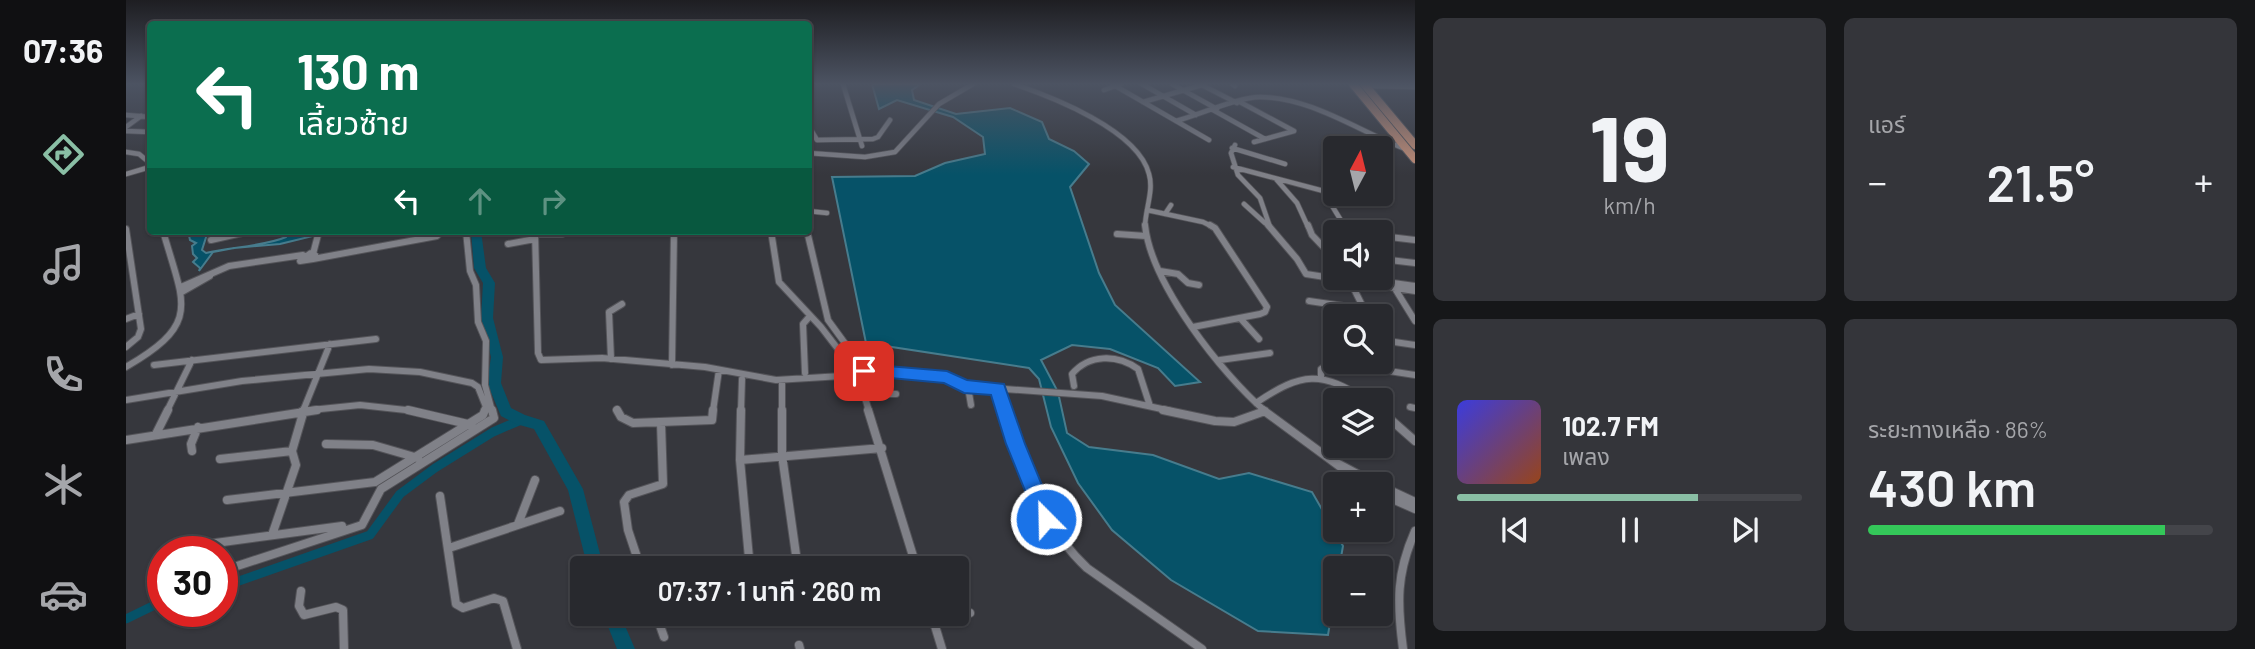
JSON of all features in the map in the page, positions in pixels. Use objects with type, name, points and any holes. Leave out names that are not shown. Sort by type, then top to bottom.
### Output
[{"type":"main road","points":[[1381,114],[1411,147]]},
{"type":"main road","points":[[1387,114],[1411,147],[1415,159]]},
{"type":"street","points":[[852,114],[862,146]]},
{"type":"street","points":[[812,153],[864,158],[895,152],[930,114]]},
{"type":"street","points":[[1086,114],[1109,129],[1146,165],[1150,178],[1144,225],[1146,236],[1170,293],[1193,327],[1265,411],[1329,460],[1352,472]]},
{"type":"street","points":[[1164,114],[1209,140]]},
{"type":"street","points":[[1224,114],[1265,139]]},
{"type":"street","points":[[1254,142],[1294,131],[1261,114]]},
{"type":"street","points":[[1324,114],[1411,147]]},
{"type":"street","points":[[126,115],[147,117]]},
{"type":"street","points":[[1176,121],[1196,115]]},
{"type":"street","points":[[126,129],[141,116]]},
{"type":"street","points":[[812,132],[817,140],[878,137],[890,120]]},
{"type":"street","points":[[126,129],[147,132]]},
{"type":"street","points":[[1266,224],[1260,198],[1233,167],[1234,147],[1285,164]]},
{"type":"street","points":[[126,152],[139,154],[147,162]]},
{"type":"street","points":[[129,174],[147,166]]},
{"type":"street","points":[[1233,167],[1323,191]]},
{"type":"street","points":[[1275,178],[1297,203],[1312,235],[1323,246]]},
{"type":"street","points":[[1244,204],[1266,224],[1306,273],[1323,275]]},
{"type":"street","points":[[1166,214],[1171,205]]},
{"type":"street","points":[[1147,210],[1203,222],[1215,228],[1267,307],[1265,312],[1260,314],[1193,327]]},
{"type":"street","points":[[812,211],[827,213]]},
{"type":"street","points":[[126,229],[129,270],[141,329],[138,337],[126,347]]},
{"type":"street","points":[[1117,234],[1146,236]]},
{"type":"street","points":[[126,367],[152,353],[172,337],[184,315],[181,289],[164,235]]},
{"type":"street","points":[[211,240],[233,235]]},
{"type":"street","points":[[313,257],[320,235]]},
{"type":"street","points":[[181,289],[220,269],[303,256],[300,258],[302,262],[313,257],[438,235]]},
{"type":"street","points":[[238,566],[362,525],[368,519],[372,498],[381,489],[494,418],[484,378],[486,341],[478,322],[476,285],[470,271],[466,235]]},
{"type":"street","points":[[508,244],[535,235],[539,358],[547,362],[587,358],[611,359],[719,370],[776,380],[858,374]]},
{"type":"street","points":[[672,365],[674,235]]},
{"type":"street","points":[[772,235],[779,282],[858,374],[913,556]]},
{"type":"street","points":[[808,235],[828,320],[864,371],[947,377],[968,387],[1102,396],[1215,421],[1234,422],[1265,411]]},
{"type":"street","points":[[1393,237],[1415,240]]},
{"type":"street","points":[[1393,260],[1415,263]]},
{"type":"street","points":[[1160,271],[1178,274],[1188,283],[1199,285]]},
{"type":"street","points":[[1306,273],[1323,274]]},
{"type":"street","points":[[1393,283],[1414,319]]},
{"type":"street","points":[[1395,286],[1415,288]]},
{"type":"street","points":[[126,294],[135,291]]},
{"type":"street","points":[[1309,301],[1330,304]]},
{"type":"street","points":[[611,359],[609,312],[622,304]]},
{"type":"street","points":[[126,319],[139,314]]},
{"type":"street","points":[[805,373],[803,324],[810,316]]},
{"type":"street","points":[[1241,319],[1259,339]]},
{"type":"street","points":[[154,365],[376,339]]},
{"type":"street","points":[[1393,342],[1415,345]]},
{"type":"street","points":[[272,535],[296,465],[292,451],[303,411],[330,344]]},
{"type":"street","points":[[1220,360],[1270,353]]},
{"type":"street","points":[[156,435],[192,359]]},
{"type":"street","points":[[1074,386],[1072,374],[1083,362],[1094,359],[1124,361],[1138,369],[1150,406]]},
{"type":"street","points":[[1321,377],[1323,368]]},
{"type":"street","points":[[126,400],[179,390],[320,373],[393,369],[472,383],[478,387],[486,407],[482,415],[471,425],[375,482],[227,500]]},
{"type":"street","points":[[617,410],[621,417],[633,423],[712,420],[719,370]]},
{"type":"street","points":[[1393,372],[1415,375]]},
{"type":"street","points":[[1256,402],[1295,379],[1321,377],[1343,383],[1350,388]]},
{"type":"street","points":[[742,379],[740,460],[749,556]]},
{"type":"street","points":[[782,383],[782,456],[796,556]]},
{"type":"street","points":[[968,387],[971,405]]},
{"type":"street","points":[[998,389],[1042,509],[1052,529],[1070,552],[1087,568],[1175,633],[1202,649]]},
{"type":"street","points":[[865,394],[896,394]]},
{"type":"street","points":[[126,440],[303,411],[378,405],[428,413],[471,425]]},
{"type":"street","points":[[637,556],[628,530],[624,502],[629,495],[663,484],[660,422]]},
{"type":"street","points":[[1393,422],[1415,441]]},
{"type":"street","points":[[192,451],[191,444],[198,427]]},
{"type":"street","points":[[326,444],[356,443],[393,448],[418,458]]},
{"type":"street","points":[[740,460],[882,448]]},
{"type":"street","points":[[220,459],[292,451]]},
{"type":"street","points":[[1329,460],[1343,472]]},
{"type":"street","points":[[518,524],[535,480]]},
{"type":"street","points":[[1393,492],[1415,502]]},
{"type":"street","points":[[440,496],[458,607],[494,598],[503,601],[517,649]]},
{"type":"street","points":[[1393,499],[1415,509]]},
{"type":"street","points":[[449,548],[560,511]]},
{"type":"street","points":[[238,540],[342,526]]},
{"type":"street","points":[[1404,649],[1396,596],[1397,576],[1415,531]]},
{"type":"street","points":[[301,591],[299,606],[304,615],[336,607],[343,610],[344,649]]},
{"type":"street","points":[[660,626],[664,637]]},
{"type":"street","points":[[935,626],[942,649]]},
{"type":"water","points":[[944,114],[1024,114],[1042,122],[1049,139],[1074,151],[1089,164],[1070,187],[1099,273],[1115,305],[1200,382],[1175,386],[1158,368],[1110,349],[1072,345],[1041,360],[1058,392],[1067,433],[1089,447],[1153,455],[1219,479],[1249,473],[1312,492],[1323,511],[1323,542],[1341,542],[1343,546],[1341,556],[1323,556],[1323,626],[1330,626],[1328,635],[1258,631],[1171,580],[1112,530],[1078,483],[1051,427],[1039,379],[1029,368],[866,343],[832,177],[915,176],[945,163],[985,154],[983,137],[953,117]]},
{"type":"water","points":[[189,235],[207,235],[202,250],[206,253],[233,248],[213,252],[199,271],[200,268],[193,262],[197,258],[193,254],[192,246],[196,243],[190,240]]},
{"type":"water","points":[[287,235],[317,235],[280,244],[235,248],[278,240]]},
{"type":"waterway","points":[[476,235],[480,268],[489,283],[487,318],[497,357],[494,383],[506,412],[539,425],[575,489],[593,556]]},
{"type":"waterway","points":[[238,581],[370,535],[400,494],[435,468],[493,432],[521,420]]},
{"type":"waterway","points":[[126,619],[147,609]]},
{"type":"waterway","points":[[616,626],[626,649]]},
{"type":"route","points":[[864,371],[947,377],[964,386],[998,389],[1016,444],[1046,519]]}]
